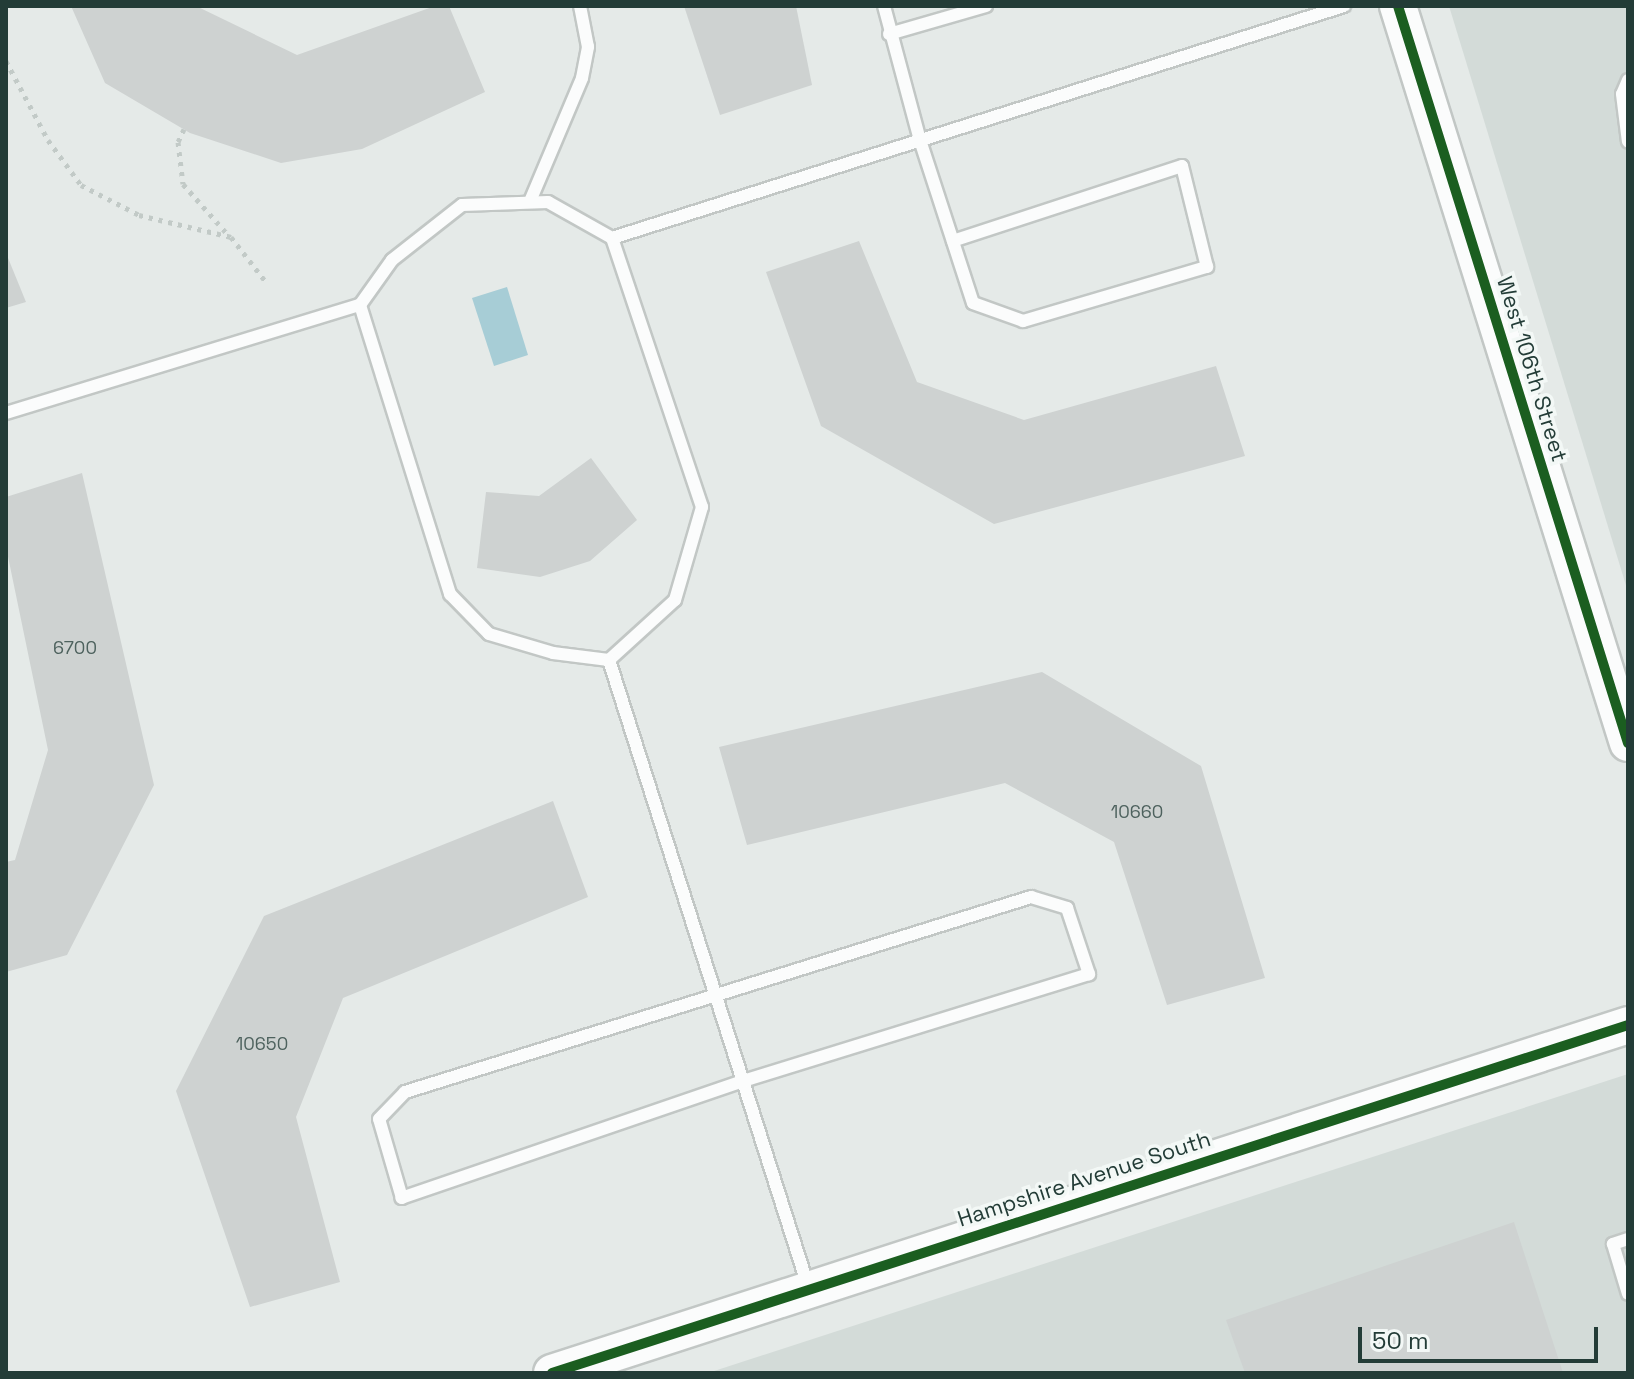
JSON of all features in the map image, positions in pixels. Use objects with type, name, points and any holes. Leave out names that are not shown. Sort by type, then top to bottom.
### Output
[{"type":"street","name":"West 106th Street","points":[[1398,6],[1628,743]]},
{"type":"street","name":"Hampshire Avenue South","points":[[552,1373],[594,1367],[809,1289],[1628,1025]]},
{"type":"lane","points":[[531,199],[582,78],[588,47],[580,6]]},
{"type":"lane","points":[[884,6],[889,34],[920,140],[973,303],[1023,321],[1207,267],[1182,166],[953,241]]},
{"type":"lane","points":[[889,34],[986,6]]},
{"type":"lane","points":[[612,238],[1344,6]]},
{"type":"lane","points":[[1628,80],[1622,94],[1628,142]]},
{"type":"lane","points":[[6,413],[360,305],[392,260],[462,205],[531,199],[548,202],[612,238],[702,507],[675,600],[609,660],[553,653],[489,634],[450,594],[360,305]]},
{"type":"lane","points":[[609,660],[809,1289]]},
{"type":"lane","points":[[1031,897],[1067,908],[1089,974],[743,1081],[402,1198],[379,1119],[405,1092],[714,992],[1031,897]]},
{"type":"lane","points":[[1628,1239],[1613,1244],[1628,1294]]},
{"type":"path","points":[[6,61],[48,140],[81,185],[139,215],[231,237]]},
{"type":"path","points":[[184,129],[178,142],[183,184],[266,282]]},
{"type":"shaded area","points":[[1449,6],[1628,6],[1628,592]]},
{"type":"shaded area","points":[[1628,1074],[1628,1373],[708,1373]]},
{"type":"water","points":[[507,287],[528,355],[494,366],[472,298]]},
{"type":"building","points":[[71,6],[196,6],[297,55],[435,6],[449,6],[485,92],[362,149],[281,163],[190,133],[105,83]]},
{"type":"building","points":[[684,6],[796,6],[812,85],[720,115]]},
{"type":"building","points":[[859,241],[917,382],[1024,420],[1216,366],[1245,456],[994,524],[821,426],[766,272]]},
{"type":"building","points":[[6,253],[26,302],[6,308]]},
{"type":"building","points":[[591,458],[637,520],[590,561],[540,577],[477,568],[486,492],[539,496]]},
{"type":"building","points":[[82,473],[154,785],[67,955],[6,972],[6,862],[15,860],[48,750],[6,547],[6,497]]},
{"type":"building","points":[[1042,672],[1201,766],[1265,978],[1167,1005],[1114,842],[1005,783],[747,845],[719,747]]},
{"type":"building","points":[[553,801],[588,897],[343,998],[296,1117],[340,1282],[250,1307],[176,1091],[264,916]]},
{"type":"building","points":[[1514,1222],[1563,1373],[1245,1373],[1226,1320]]},
{"type":"cycle path","points":[[1398,6],[1628,743]]},
{"type":"cycle path","points":[[552,1373],[1628,1025]]}]
